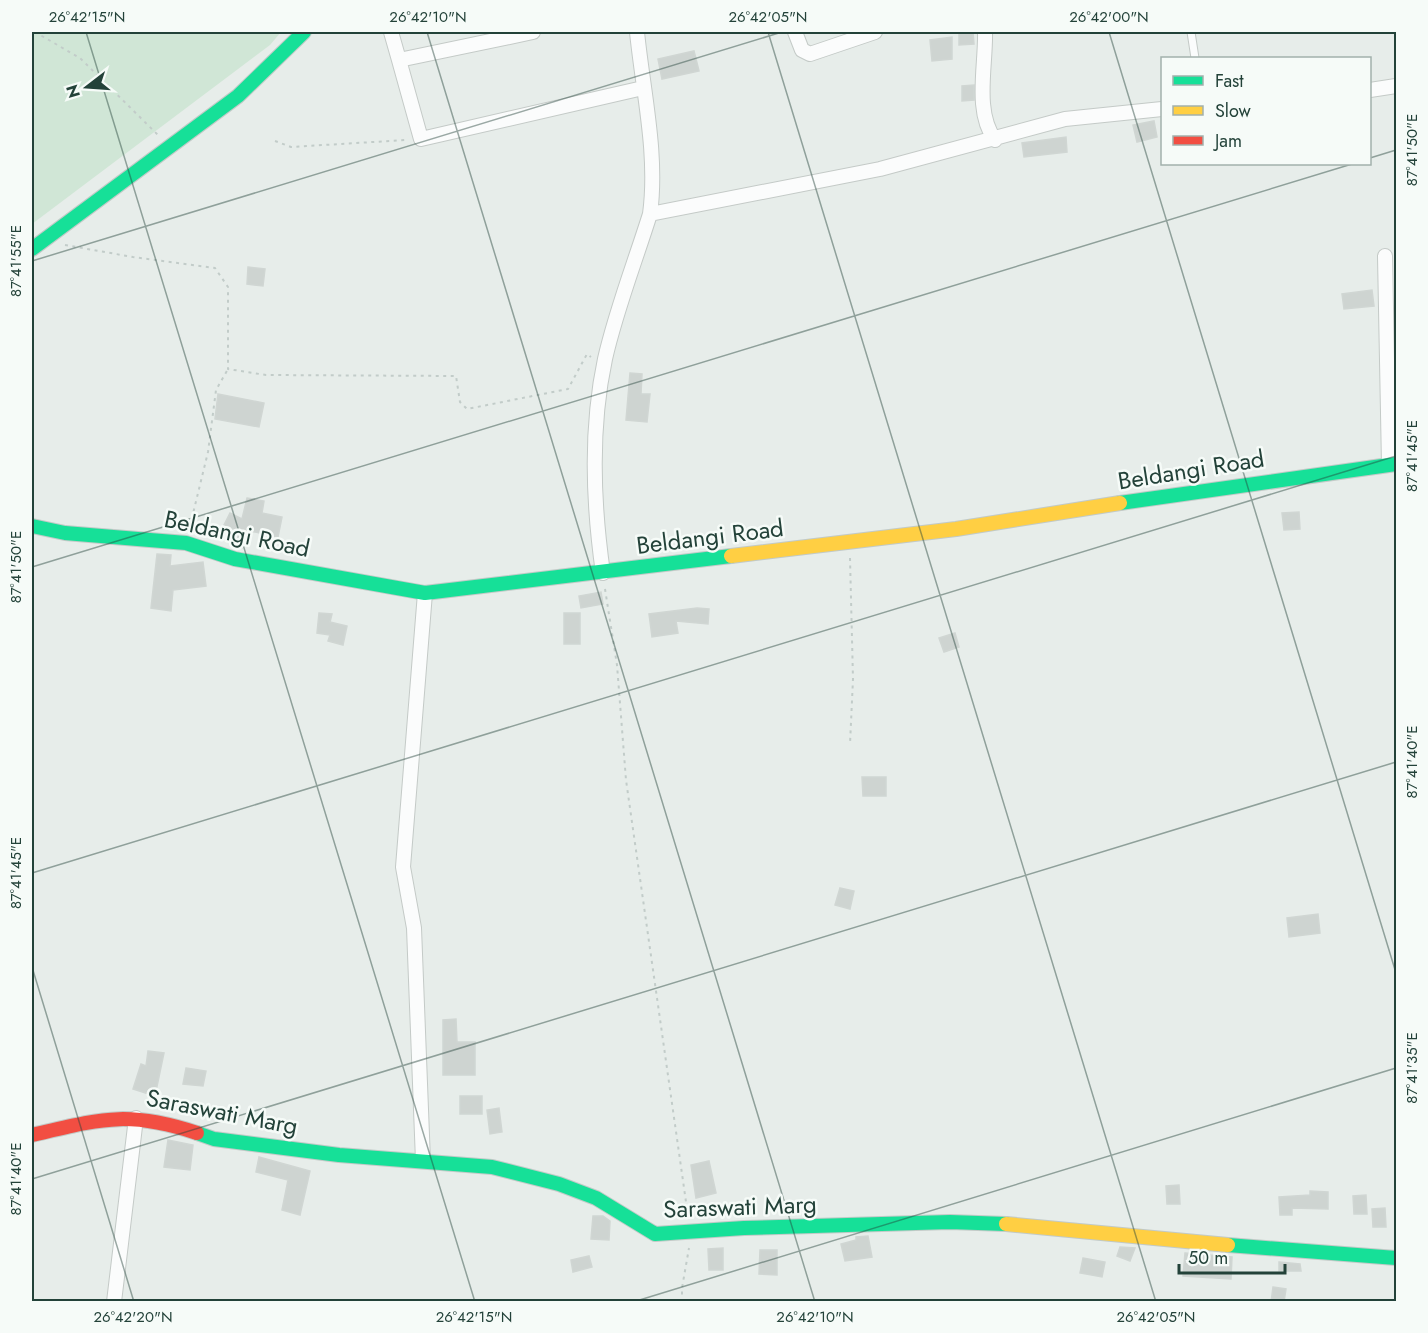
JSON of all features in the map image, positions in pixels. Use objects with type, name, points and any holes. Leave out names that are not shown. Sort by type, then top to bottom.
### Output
[{"type":"street","points":[[36,245],[238,96],[304,32]]},
{"type":"street","points":[[391,32],[421,139],[643,88]]},
{"type":"street","points":[[399,60],[533,32]]},
{"type":"street","points":[[603,573],[594,467],[601,382],[605,357],[650,214],[653,159],[637,32]]},
{"type":"street","points":[[795,32],[802,50],[810,54],[875,32]]},
{"type":"street","points":[[985,32],[983,112],[986,126],[995,140]]},
{"type":"street","points":[[1371,90],[1396,86]]},
{"type":"street","points":[[650,214],[880,169],[995,140],[1065,119],[1161,109]]},
{"type":"street","points":[[1385,256],[1393,465]]},
{"type":"street","name":"Beldangi Road","points":[[32,526],[65,533],[186,543],[234,559],[425,593],[849,542],[1393,465]]},
{"type":"street","points":[[423,1161],[414,928],[403,867],[425,593]]},
{"type":"street","name":"Saraswati Marg","points":[[32,1135],[106,1118],[136,1118],[166,1123],[214,1139],[339,1155],[492,1167],[559,1184],[596,1198],[655,1234],[950,1222],[1017,1225],[1326,1254],[1396,1258]]},
{"type":"street","points":[[114,1302],[136,1118]]},
{"type":"lane","points":[[1191,32],[1195,57]]},
{"type":"path","points":[[35,32],[80,58],[169,146]]},
{"type":"path","points":[[275,141],[291,147],[421,139]]},
{"type":"path","points":[[36,245],[215,268],[228,287],[228,369],[216,390],[208,452],[186,543]]},
{"type":"path","points":[[228,369],[266,375],[456,376],[460,402],[467,409],[568,389],[587,354],[595,360]]},
{"type":"path","points":[[849,542],[853,679],[850,744]]},
{"type":"path","points":[[603,573],[617,665],[626,780],[684,1198],[692,1232],[682,1288],[682,1302]]},
{"type":"green space","points":[[32,32],[281,32],[270,45],[32,224]]},
{"type":"building","points":[[959,32],[973,32],[974,44],[959,45]]},
{"type":"building","points":[[952,37],[952,59],[932,61],[930,40]]},
{"type":"building","points":[[694,51],[699,71],[662,79],[658,59]]},
{"type":"building","points":[[974,85],[974,100],[962,101],[962,86]]},
{"type":"building","points":[[1154,121],[1157,137],[1137,142],[1133,125]]},
{"type":"building","points":[[1066,137],[1067,152],[1024,157],[1022,143]]},
{"type":"building","points":[[248,267],[265,269],[263,286],[247,284]]},
{"type":"building","points":[[1372,290],[1374,306],[1344,309],[1342,294]]},
{"type":"building","points":[[630,373],[642,374],[641,394],[650,394],[647,422],[626,420]]},
{"type":"building","points":[[218,394],[264,403],[259,427],[215,419]]},
{"type":"building","points":[[247,498],[264,501],[262,513],[282,517],[278,537],[250,531],[242,548],[236,547],[239,532],[224,525],[230,513],[242,519]]},
{"type":"building","points":[[1299,512],[1300,529],[1284,530],[1282,513]]},
{"type":"building","points":[[157,554],[171,555],[170,566],[203,562],[206,586],[173,590],[171,611],[151,608]]},
{"type":"building","points":[[601,592],[603,604],[581,608],[579,596]]},
{"type":"building","points":[[697,608],[709,609],[708,624],[676,621],[678,633],[652,637],[649,614]]},
{"type":"building","points":[[319,613],[332,614],[330,622],[347,626],[343,645],[328,641],[330,635],[317,633]]},
{"type":"building","points":[[564,613],[580,613],[580,644],[564,644]]},
{"type":"building","points":[[955,633],[959,647],[944,652],[939,638]]},
{"type":"building","points":[[862,777],[886,777],[886,796],[863,796]]},
{"type":"building","points":[[840,888],[854,891],[850,909],[835,905]]},
{"type":"building","points":[[1318,914],[1320,933],[1289,937],[1287,918]]},
{"type":"building","points":[[456,1019],[457,1042],[475,1042],[475,1075],[443,1075],[443,1020]]},
{"type":"building","points":[[148,1051],[164,1053],[155,1096],[133,1089],[141,1064],[146,1066]]},
{"type":"building","points":[[186,1068],[206,1071],[203,1086],[183,1084]]},
{"type":"building","points":[[460,1096],[482,1096],[482,1114],[460,1114]]},
{"type":"building","points":[[499,1108],[502,1132],[490,1134],[487,1110]]},
{"type":"building","points":[[168,1140],[193,1145],[190,1170],[164,1167]]},
{"type":"building","points":[[259,1157],[310,1171],[300,1215],[282,1210],[288,1180],[256,1172]]},
{"type":"building","points":[[709,1161],[716,1193],[696,1198],[691,1165]]},
{"type":"building","points":[[1179,1185],[1180,1204],[1167,1204],[1166,1186]]},
{"type":"building","points":[[1310,1191],[1328,1192],[1328,1209],[1292,1208],[1292,1215],[1280,1215],[1279,1197],[1310,1195]]},
{"type":"building","points":[[1366,1195],[1367,1214],[1354,1214],[1353,1196]]},
{"type":"building","points":[[1385,1208],[1386,1227],[1373,1227],[1372,1209]]},
{"type":"building","points":[[593,1216],[603,1216],[610,1221],[609,1240],[591,1239]]},
{"type":"building","points":[[868,1236],[872,1257],[845,1261],[841,1244],[856,1240],[856,1237]]},
{"type":"building","points":[[1120,1247],[1135,1248],[1130,1261],[1117,1256]]},
{"type":"building","points":[[723,1248],[723,1270],[709,1270],[708,1249]]},
{"type":"building","points":[[760,1250],[777,1250],[777,1275],[759,1274]]},
{"type":"building","points":[[1185,1253],[1232,1257],[1231,1279],[1183,1276]]},
{"type":"building","points":[[589,1256],[592,1267],[573,1272],[571,1260]]},
{"type":"building","points":[[1083,1258],[1105,1262],[1102,1277],[1080,1273]]},
{"type":"building","points":[[1279,1262],[1300,1264],[1301,1271],[1279,1271]]},
{"type":"building","points":[[1273,1287],[1286,1289],[1284,1302],[1271,1302]]},
{"type":"traffic: fast","points":[[32,249],[238,96],[304,32]]},
{"type":"traffic: fast","points":[[1120,503],[1396,464]]},
{"type":"traffic: fast","points":[[32,526],[65,533],[186,543],[235,559],[425,593],[731,556]]},
{"type":"traffic: fast","points":[[197,1133],[214,1139],[339,1155],[492,1167],[559,1184],[596,1198],[655,1234],[744,1228],[950,1222],[1006,1224]]},
{"type":"traffic: fast","points":[[1228,1245],[1396,1258]]},
{"type":"traffic: slow","points":[[731,556],[956,529],[1120,503]]},
{"type":"traffic: slow","points":[[1006,1224],[1228,1245]]},
{"type":"traffic: jam","points":[[32,1135],[114,1119],[151,1121],[197,1133]]}]
